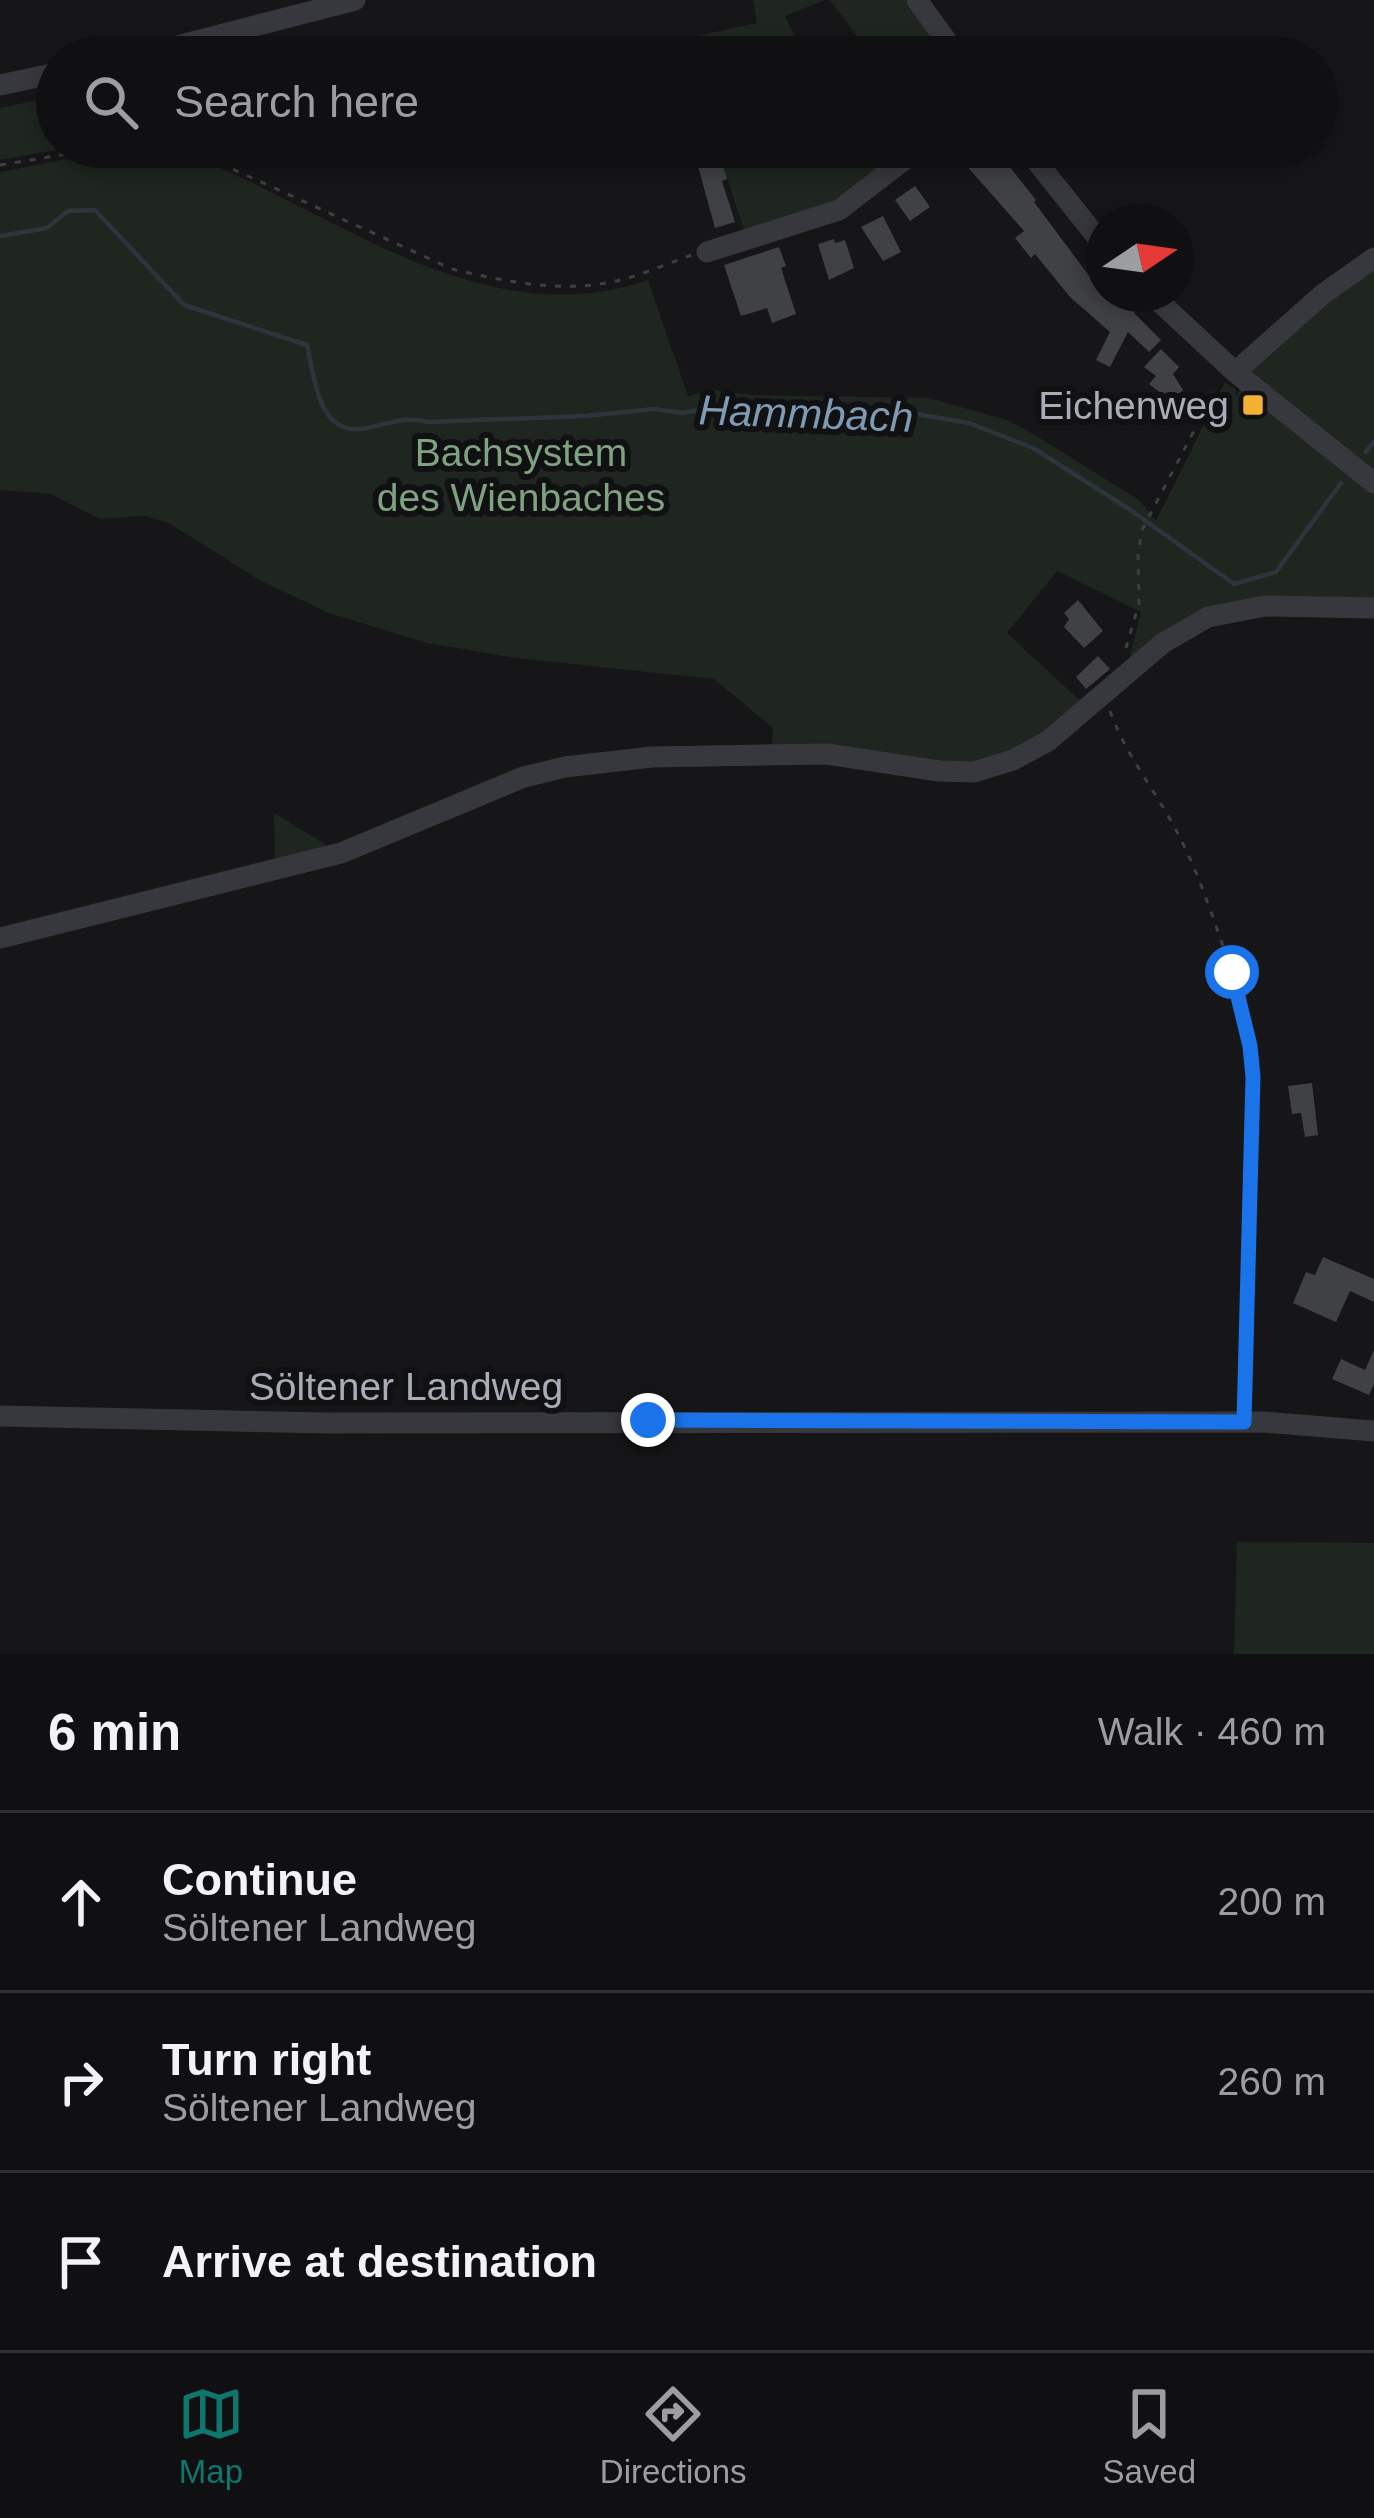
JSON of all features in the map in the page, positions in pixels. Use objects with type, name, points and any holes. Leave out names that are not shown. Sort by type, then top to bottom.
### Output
[{"type":"street","points":[[216,36],[355,0]]},
{"type":"street","points":[[916,0],[943,36]]},
{"type":"street","points":[[0,85],[36,77]]},
{"type":"street","points":[[707,251],[839,210],[894,168]]},
{"type":"street","points":[[1041,168],[1086,224]]},
{"type":"street","points":[[1230,375],[1298,314],[1374,258]]},
{"type":"street","points":[[1169,312],[1230,375],[1374,482]]},
{"type":"street","points":[[0,938],[341,854],[524,777],[586,764],[652,757],[827,754],[974,772],[1036,748],[1163,643],[1208,616],[1264,606],[1374,608]]},
{"type":"street","name":"Söltener Landweg","points":[[0,1416],[303,1423],[1244,1422],[1374,1430]]},
{"type":"path","points":[[0,164],[36,158]]},
{"type":"path","points":[[231,168],[452,269],[509,282],[610,282],[707,251]]},
{"type":"path","points":[[1124,658],[1139,603],[1138,552],[1143,528],[1208,398],[1230,375]]},
{"type":"path","points":[[1104,691],[1124,743],[1178,834],[1202,891],[1232,972],[1250,1046],[1254,1161],[1244,1422]]},
{"type":"green space","points":[[753,0],[825,0],[785,16],[795,36],[696,36],[757,23]]},
{"type":"green space","points":[[830,0],[908,0],[933,36],[857,36]]},
{"type":"green space","points":[[36,100],[36,154],[0,160],[0,108]]},
{"type":"green space","name":"Bachsystem des Wienbaches","points":[[36,165],[220,168],[371,242],[479,283],[534,293],[591,293],[648,280],[688,396],[712,390],[929,398],[1007,420],[1035,435],[1139,500],[1156,521],[1225,382],[1236,390],[1235,396],[1252,378],[1250,369],[1374,263],[1374,602],[1223,610],[1129,660],[1141,612],[1057,571],[1007,633],[1078,699],[1089,695],[1035,744],[991,766],[576,760],[356,844],[275,864],[274,813],[330,847],[515,768],[589,753],[772,744],[773,728],[714,679],[516,658],[427,643],[329,613],[261,581],[169,523],[145,516],[100,519],[51,494],[0,490],[0,172]]},
{"type":"green space","points":[[724,168],[882,168],[836,203],[745,233]]},
{"type":"green space","points":[[1237,1542],[1374,1543],[1374,1654],[1234,1654]]},
{"type":"building","points":[[699,168],[724,168],[727,179],[722,181],[735,222],[715,228]]},
{"type":"building","points":[[969,168],[1011,168],[1086,272],[1086,311],[1035,254],[1031,258],[1015,238],[1024,231]]},
{"type":"building","points":[[915,186],[930,207],[910,221],[895,200]]},
{"type":"building","points":[[883,216],[901,252],[883,261],[861,227]]},
{"type":"building","points":[[834,239],[835,243],[845,240],[854,268],[829,280],[818,244]]},
{"type":"building","points":[[779,247],[796,314],[772,323],[767,308],[741,316],[724,265]]},
{"type":"building","points":[[1087,312],[1135,312],[1161,340],[1149,352],[1128,332],[1110,367],[1096,360],[1110,332]]},
{"type":"building","points":[[1161,349],[1179,367],[1173,374],[1183,390],[1172,402],[1149,384],[1156,376],[1144,367]]},
{"type":"building","points":[[1078,600],[1103,631],[1084,648],[1064,627],[1069,619],[1064,613]]},
{"type":"building","points":[[1098,656],[1110,669],[1086,689],[1076,677]]},
{"type":"building","points":[[1312,1083],[1318,1135],[1305,1137],[1301,1113],[1292,1114],[1288,1086]]},
{"type":"building","points":[[1323,1257],[1374,1279],[1374,1302],[1350,1291],[1336,1322],[1293,1303],[1306,1272],[1315,1275]]},
{"type":"building","points":[[1374,1350],[1374,1384],[1369,1395],[1332,1379],[1341,1359],[1365,1370]]},
{"type":"waterway","name":"Hammbach","points":[[0,236],[47,228],[68,211],[95,210],[184,305],[307,345],[326,412],[346,428],[409,420],[585,416],[654,409],[683,413],[715,407],[904,412],[969,423],[1033,448],[1234,584],[1276,572],[1341,483]]},
{"type":"waterway","name":"Hammbach","points":[[1366,452],[1374,442]]},
{"type":"place","name":"Eichenweg","points":[[1253,405]]},
{"type":"route","points":[[648,1420],[1244,1422],[1253,1077],[1232,972]]}]
